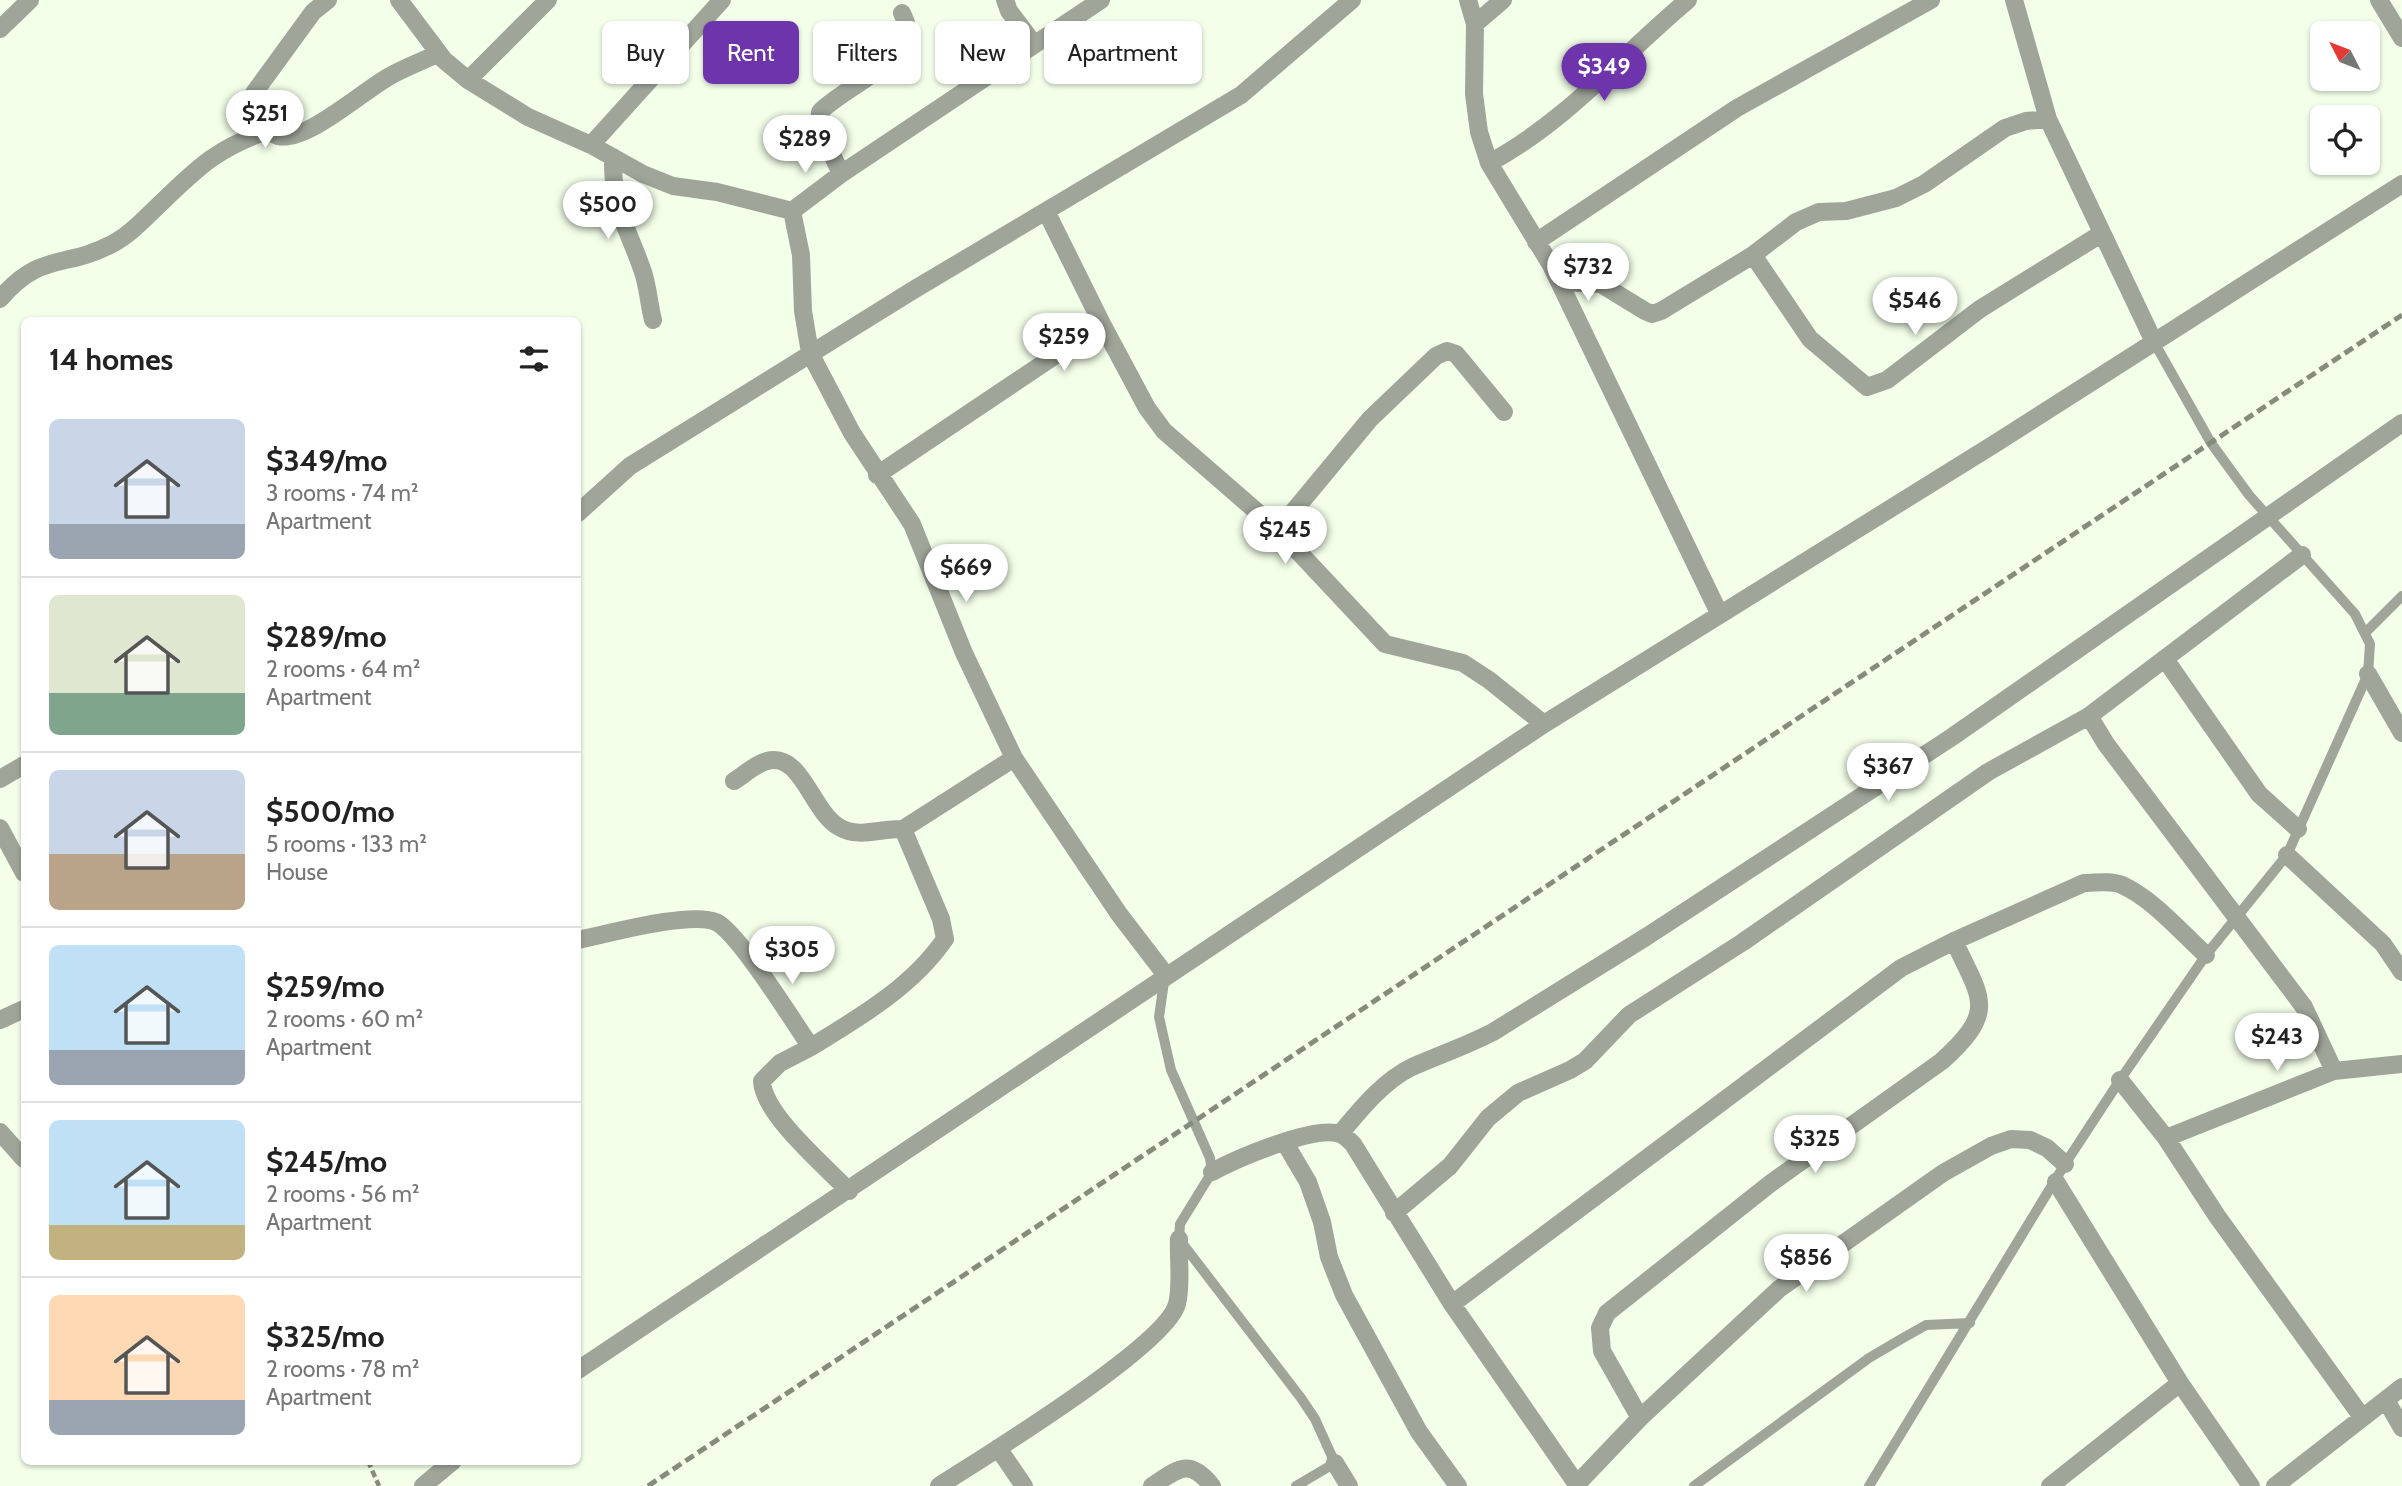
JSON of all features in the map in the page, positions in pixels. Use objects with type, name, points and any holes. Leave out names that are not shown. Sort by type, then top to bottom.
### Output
[{"type":"street","points":[[0,29],[30,0]]},
{"type":"street","points":[[328,0],[313,12],[254,93],[252,110],[277,135],[293,136],[318,126],[344,104],[390,76],[439,53]]},
{"type":"street","points":[[398,0],[439,53],[468,80],[528,117],[673,186],[717,192],[792,211]]},
{"type":"street","points":[[468,80],[548,0]]},
{"type":"street","points":[[591,145],[722,0]]},
{"type":"street","points":[[1005,0],[1009,11],[1034,44]]},
{"type":"street","points":[[792,211],[841,174],[1101,0]]},
{"type":"street","points":[[581,510],[630,466],[810,353],[1241,94],[1352,0]]},
{"type":"street","points":[[1468,0],[1475,23],[1474,94],[1479,132],[1489,163],[1559,282],[1720,615]]},
{"type":"street","points":[[1475,23],[1503,0]]},
{"type":"street","points":[[1489,163],[1520,147],[1551,124],[1688,0]]},
{"type":"street","points":[[1536,242],[1737,108],[1931,0]]},
{"type":"street","points":[[2014,0],[2048,120],[2154,342]]},
{"type":"street","points":[[2379,0],[2402,38]]},
{"type":"street","points":[[841,174],[819,126],[820,112],[899,52],[909,30],[902,13]]},
{"type":"street","points":[[1559,282],[1601,284],[1652,314],[1673,306],[1754,255],[1796,222],[1819,212],[1846,211],[1896,198],[1924,184],[2005,128],[2026,121],[2048,120]]},
{"type":"street","points":[[0,299],[7,279],[38,266],[112,244],[130,233],[204,163],[233,142],[270,130]]},
{"type":"street","points":[[613,157],[612,186],[621,221],[643,273],[653,320]]},
{"type":"street","points":[[581,1368],[849,1191],[1165,974],[1544,724],[2402,184]]},
{"type":"street","points":[[792,211],[801,255],[803,311],[810,353],[877,475],[900,503],[912,524],[964,653],[1014,758],[1119,914],[1165,974]]},
{"type":"street","points":[[1046,212],[1147,408],[1164,431],[1278,530],[1385,644],[1463,663],[1544,724]]},
{"type":"street","points":[[1754,255],[1810,340],[1867,387],[1887,380],[1980,309],[2101,234]]},
{"type":"street","points":[[877,475],[1102,324]]},
{"type":"street","points":[[1278,530],[1370,419],[1436,356],[1447,351],[1456,354],[1504,412]]},
{"type":"street","points":[[1340,1133],[1383,1088],[1410,1068],[1463,1048],[1493,1032],[1681,915],[1952,737],[2402,423]]},
{"type":"street","points":[[1394,1213],[1450,1166],[1488,1118],[1518,1093],[1577,1065],[1640,1007],[1743,942],[1988,772],[2089,716],[2302,555]]},
{"type":"street","points":[[2165,659],[2259,794],[2298,829]]},
{"type":"street","points":[[2368,674],[2402,733]]},
{"type":"street","points":[[2089,716],[2124,769],[2238,915],[2304,1007],[2334,1071]]},
{"type":"street","points":[[734,781],[766,761],[781,760],[791,765],[823,813],[839,827],[855,833],[903,829],[1014,758]]},
{"type":"street","points":[[0,779],[21,767]]},
{"type":"street","points":[[0,828],[21,867]]},
{"type":"street","points":[[849,1191],[782,1121],[762,1094],[762,1081],[780,1063],[872,1010],[929,962],[945,939],[941,919],[903,829]]},
{"type":"street","points":[[2287,855],[2367,928],[2402,972]]},
{"type":"street","points":[[1452,1304],[1901,968],[1954,941],[2084,883],[2104,882],[2120,884],[2140,897],[2206,955]]},
{"type":"street","points":[[581,939],[689,918],[717,922],[738,944],[811,1047]]},
{"type":"street","points":[[1640,1418],[1602,1351],[1600,1328],[1607,1313],[1771,1184],[1942,1061],[1962,1043],[1980,1013],[1981,998],[1954,941]]},
{"type":"street","points":[[0,1020],[21,1010]]},
{"type":"street","points":[[2166,1138],[2334,1071],[2402,1064]]},
{"type":"street","points":[[2120,1080],[2166,1138],[2217,1216],[2362,1417]]},
{"type":"street","points":[[0,1132],[21,1156]]},
{"type":"street","points":[[1212,1172],[1242,1155],[1316,1134],[1340,1133],[1353,1144],[1452,1304],[1578,1484],[1640,1418],[1779,1289],[1968,1158],[2011,1139],[2030,1140],[2047,1148],[2065,1164]]},
{"type":"street","points":[[1285,1143],[1308,1182],[1322,1222],[1329,1257],[1344,1295],[1419,1432],[1458,1486]]},
{"type":"street","points":[[2056,1182],[2180,1382],[2251,1486]]},
{"type":"street","points":[[939,1486],[1093,1384],[1168,1321],[1177,1304],[1178,1239]]},
{"type":"street","points":[[2050,1486],[2180,1382]]},
{"type":"street","points":[[2275,1486],[2402,1387]]},
{"type":"street","points":[[2386,1400],[2402,1427]]},
{"type":"street","points":[[998,1448],[1024,1486]]},
{"type":"street","points":[[1335,1463],[1349,1486]]},
{"type":"street","points":[[423,1486],[448,1465]]},
{"type":"street","points":[[1152,1486],[1181,1467],[1193,1468],[1212,1486]]},
{"type":"lane","points":[[1869,1486],[2065,1164],[2120,1080],[2206,955],[2287,855],[2368,674],[2370,644],[2356,614],[2268,516],[2211,443],[2154,342]]},
{"type":"lane","points":[[2366,632],[2402,596]]},
{"type":"lane","points":[[1165,974],[1159,1017],[1171,1070],[1210,1158],[1212,1172],[1180,1224],[1178,1239],[1315,1419],[1335,1463],[1296,1486]]},
{"type":"lane","points":[[1694,1486],[1870,1358],[1903,1338],[1926,1325],[1970,1323]]},
{"type":"path","points":[[370,1465],[379,1486]]},
{"type":"railway","points":[[648,1486],[2402,315]]}]
